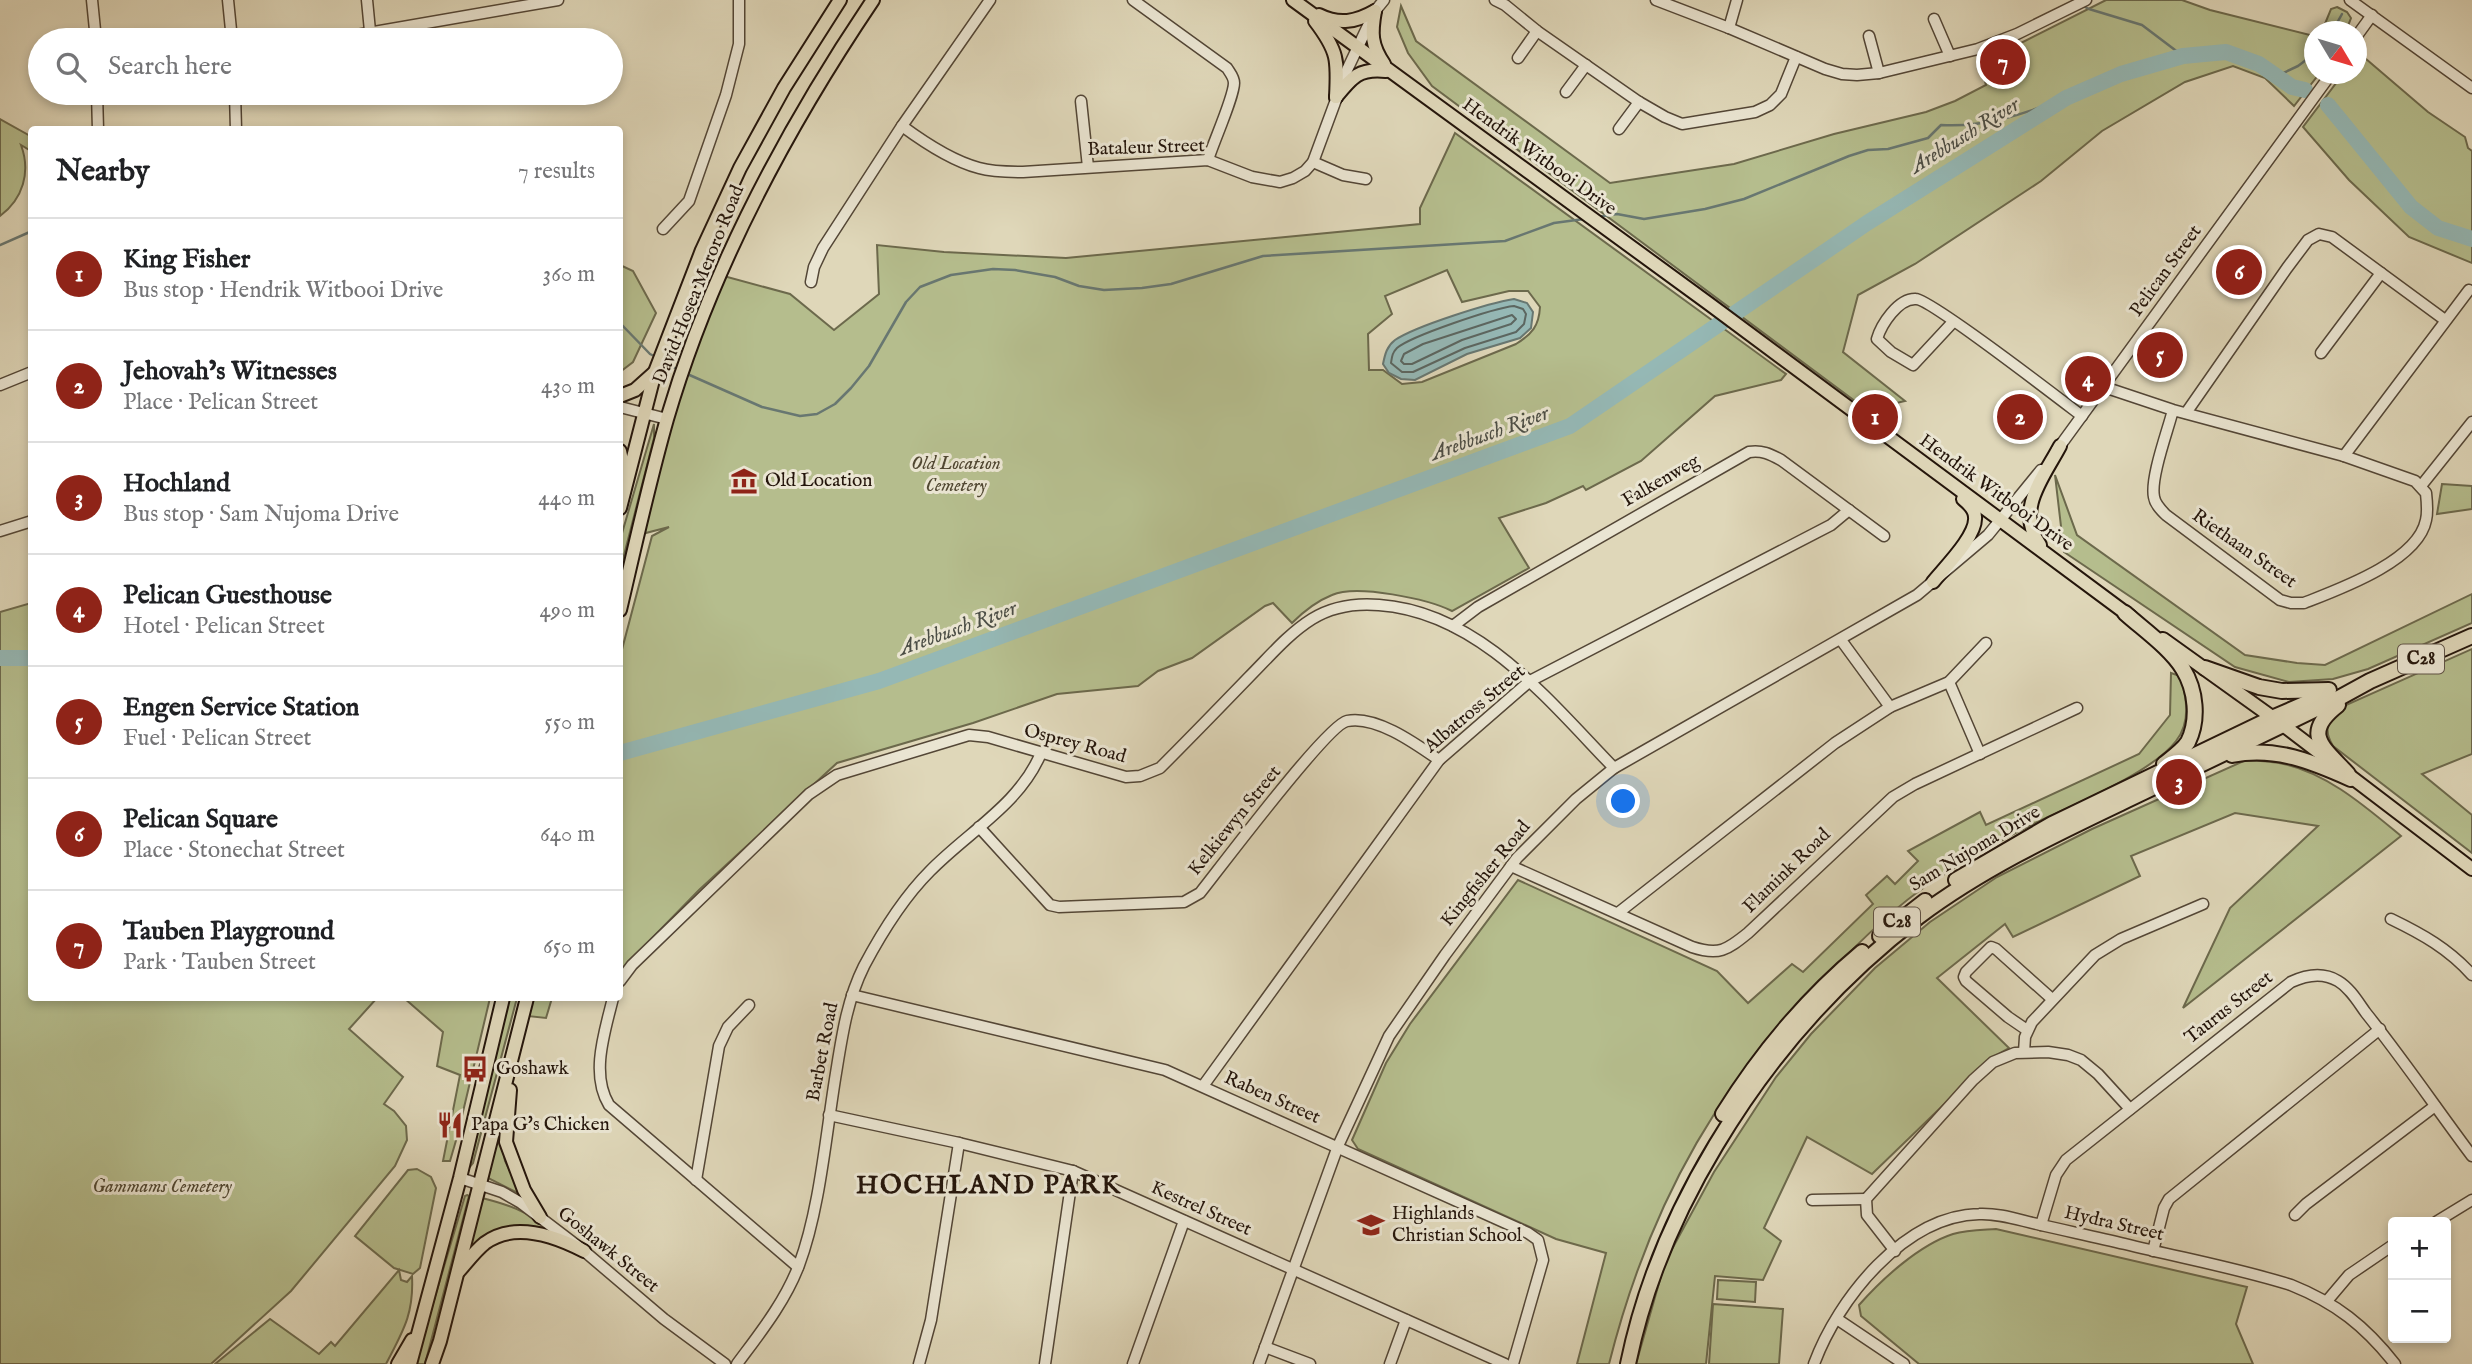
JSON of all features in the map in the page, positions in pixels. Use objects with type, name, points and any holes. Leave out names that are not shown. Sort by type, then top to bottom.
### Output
[{"type":"highway","points":[[2125,613],[2182,667],[2195,700],[2194,720],[2188,741],[2182,750],[2147,778]]},
{"type":"highway","name":"Sam Nujoma Drive","points":[[1618,1364],[1626,1329],[1653,1247],[1688,1176],[1742,1084],[1813,996],[1906,914],[1973,869],[2052,824],[2147,778],[2472,636]]},
{"type":"highway","points":[[2205,668],[2259,687],[2281,691],[2337,690]]},
{"type":"highway","points":[[2351,779],[2323,746],[2318,728],[2323,717],[2370,681]]},
{"type":"highway","name":"Sam Nujoma Drive","points":[[1628,1364],[1637,1324],[1657,1262],[1694,1182],[1743,1102],[1778,1052],[1863,962],[1919,916],[1973,880],[2053,835],[2213,760],[2337,690],[2370,681]]},
{"type":"highway","points":[[2213,760],[2249,752],[2273,753],[2312,761],[2351,779]]},
{"type":"main road","name":"David Hosea Meroro Road","points":[[623,494],[656,370],[702,250],[740,168],[784,88],[841,0]]},
{"type":"main road","name":"David Hosea Meroro Road","points":[[623,598],[667,419],[694,340],[756,195],[809,98],[873,0]]},
{"type":"main road","name":"Hendrik Witbooi Drive","points":[[1293,0],[1708,303],[2125,613],[2205,668],[2472,869]]},
{"type":"main road","points":[[1307,10],[1325,18],[1345,21],[1359,20],[1375,11]]},
{"type":"main road","points":[[1307,10],[1335,51],[1338,66],[1336,97]]},
{"type":"main road","points":[[1375,11],[1371,39],[1390,72]]},
{"type":"main road","points":[[1336,97],[1359,72],[1371,69],[1390,72]]},
{"type":"main road","points":[[623,395],[635,390],[656,370]]},
{"type":"main road","points":[[2052,557],[2033,535],[2028,515],[2032,499],[2060,446]]},
{"type":"main road","points":[[623,465],[626,479]]},
{"type":"main road","points":[[1933,471],[1968,503],[1976,520],[1970,535],[1933,582]]},
{"type":"main road","points":[[410,1364],[460,1178],[502,1001]]},
{"type":"main road","points":[[432,1364],[526,1001]]},
{"type":"main road","points":[[514,1051],[506,1142],[524,1190],[540,1217]]},
{"type":"main road","points":[[457,1274],[486,1243],[498,1236],[519,1232],[558,1238],[584,1251]]},
{"type":"main road","points":[[398,1364],[422,1322]]},
{"type":"street","points":[[92,0],[95,28]]},
{"type":"street","points":[[228,0],[231,28]]},
{"type":"street","points":[[367,0],[370,28]]},
{"type":"street","points":[[394,28],[558,0]]},
{"type":"street","points":[[663,229],[689,201],[732,78],[739,44],[738,0]]},
{"type":"street","points":[[811,282],[822,248],[902,126],[990,0]]},
{"type":"street","points":[[1132,0],[1227,68],[1232,76],[1234,85],[1231,96],[1208,160]]},
{"type":"street","points":[[1366,179],[1343,175],[1313,162],[1336,97],[1375,11],[1384,0]]},
{"type":"street","points":[[1656,0],[1842,74],[1879,72],[1950,56],[2017,34],[2086,0]]},
{"type":"street","points":[[1729,28],[1737,0]]},
{"type":"street","points":[[2350,0],[2472,88]]},
{"type":"street","points":[[1503,2],[1537,31],[1639,102],[1682,124],[1755,112],[1770,106],[1781,94],[1796,57]]},
{"type":"street","points":[[2367,22],[2372,15]]},
{"type":"street","points":[[1934,19],[1950,56]]},
{"type":"street","points":[[1518,58],[1537,31]]},
{"type":"street","points":[[1869,36],[1879,72]]},
{"type":"street","points":[[1566,92],[1586,65]]},
{"type":"street","name":"Pelican Street","points":[[2001,521],[2104,387],[2324,84]]},
{"type":"street","points":[[1081,101],[1088,167]]},
{"type":"street","points":[[1619,129],[1639,102]]},
{"type":"street","points":[[98,105],[99,126]]},
{"type":"street","points":[[235,105],[236,126]]},
{"type":"street","name":"Bataleur Street","points":[[902,126],[942,152],[981,169],[1023,172],[1208,160],[1252,177],[1280,181],[1304,171],[1313,162]]},
{"type":"street","points":[[2186,413],[2287,268],[2313,236],[2325,233],[2332,237],[2445,320]]},
{"type":"street","points":[[2321,353],[2381,273]]},
{"type":"street","points":[[2344,456],[2469,290]]},
{"type":"street","points":[[1953,322],[1913,365],[1891,352],[1877,339],[1893,312],[1909,300],[1923,300],[2082,416]]},
{"type":"street","points":[[0,384],[28,374]]},
{"type":"street","points":[[2104,387],[2173,410],[2344,456],[2403,475],[2421,486],[2472,422]]},
{"type":"street","points":[[623,408],[667,419]]},
{"type":"street","name":"Riethaan Street","points":[[2173,410],[2154,484],[2157,506],[2280,600],[2304,603],[2401,557],[2413,545],[2426,520],[2426,493],[2421,486]]},
{"type":"street","name":"Falkenweg","points":[[1453,626],[1490,600],[1749,452],[1758,450],[1781,460],[1884,536]]},
{"type":"street","name":"Albatross Street","points":[[1203,1086],[1439,760],[1530,681],[1831,525],[1849,510]]},
{"type":"street","name":"Kingfisher Road","points":[[1259,1364],[1338,1146],[1383,1047],[1398,1022],[1511,866],[1549,824],[1615,768],[1898,607],[1972,551],[2001,521]]},
{"type":"street","points":[[0,531],[28,522]]},
{"type":"street","name":"Osprey Road","points":[[623,977],[632,965],[809,794],[827,780],[850,770],[969,735],[988,737],[1126,777],[1151,773],[1160,768],[1285,640],[1314,618],[1344,606],[1362,604],[1415,611],[1453,626],[1530,681],[1615,768]]},
{"type":"street","points":[[1841,640],[1890,707]]},
{"type":"street","points":[[1618,914],[1835,743],[1890,707],[1949,682],[1986,643]]},
{"type":"street","points":[[1949,682],[1980,754]]},
{"type":"street","name":"Flamink Road","points":[[1511,866],[1692,947],[1721,951],[1748,933],[1893,797],[1915,784],[2077,708]]},
{"type":"street","name":"Kelkiewyn Street","points":[[979,827],[1050,905],[1059,908],[1184,902],[1200,893],[1318,746],[1341,723],[1356,720],[1376,725],[1396,733],[1439,760]]},
{"type":"street","name":"Barbet Road","points":[[737,1364],[773,1314],[798,1267],[809,1230],[843,1029],[852,995],[878,940],[901,905],[932,869],[1027,780],[1041,753]]},
{"type":"street","points":[[2024,1052],[2027,1030],[2052,999],[2108,945],[2203,904]]},
{"type":"street","points":[[2391,919],[2428,938],[2472,975]]},
{"type":"street","points":[[2027,1030],[1966,981],[1966,972],[1991,947],[2052,999]]},
{"type":"street","name":"Taurus Street","points":[[2041,1225],[2059,1169],[2066,1160],[2291,982],[2309,975],[2325,976],[2346,987],[2380,1029],[2472,1156]]},
{"type":"street","name":"Raben Street","points":[[852,995],[1165,1070],[1528,1233],[1538,1240],[1543,1260],[1513,1364]]},
{"type":"street","points":[[612,1001],[600,1067],[602,1094],[609,1105],[798,1267]]},
{"type":"street","points":[[696,1180],[719,1046],[728,1027],[749,1005]]},
{"type":"street","points":[[2152,1251],[2169,1199],[2380,1029]]},
{"type":"street","points":[[1895,1251],[1867,1215],[1866,1199],[1983,1070],[1999,1059],[2024,1052],[2058,1054],[2081,1060],[2098,1074],[2130,1109]]},
{"type":"street","points":[[2295,1215],[2435,1106]]},
{"type":"street","name":"Kestrel Street","points":[[829,1115],[1073,1171],[1505,1364]]},
{"type":"street","points":[[919,1364],[931,1320],[959,1143]]},
{"type":"street","points":[[1045,1364],[1073,1171]]},
{"type":"street","name":"Goshawk Street","points":[[460,1178],[502,1192],[540,1217],[664,1319],[725,1364]]},
{"type":"street","points":[[1812,1200],[1866,1199]]},
{"type":"street","points":[[2444,1217],[2472,1200]]},
{"type":"street","name":"Hydra Street","points":[[1814,1364],[1852,1293],[1895,1251],[1928,1228],[1953,1218],[1980,1214],[2041,1225],[2291,1285],[2327,1301],[2362,1327],[2395,1364]]},
{"type":"street","points":[[1133,1364],[1184,1221]]},
{"type":"street","points":[[2327,1301],[2349,1275],[2388,1248]]},
{"type":"street","points":[[1837,1319],[1904,1364]]},
{"type":"street","points":[[1390,1364],[1406,1320]]},
{"type":"street","points":[[1265,1347],[1310,1364]]},
{"type":"green space","points":[[2106,0],[2182,0],[2210,10],[2304,34],[2304,84],[2311,84],[2294,106],[2265,78],[2233,66],[2185,82],[2102,131],[2041,181],[1915,264],[1858,295],[1843,352],[1905,401],[1867,410],[1432,86],[1408,53],[1397,27],[1401,6],[1416,41],[1610,183],[1734,164],[1834,134],[1926,112],[1986,85],[1979,58],[2019,44]]},
{"type":"green space","points":[[2337,7],[2347,12],[2350,21],[2326,21],[2331,9]]},
{"type":"green space","points":[[2367,60],[2428,112],[2465,137],[2468,148],[2472,151],[2472,263],[2409,237],[2349,180],[2303,127],[2335,84],[2367,84]]},
{"type":"green space","points":[[0,119],[28,135],[28,149],[21,145],[25,165],[23,184],[14,202],[0,216]]},
{"type":"green space","name":"Old Location Cemetery","points":[[1455,133],[1786,374],[1781,380],[1715,396],[1641,461],[1586,490],[1583,486],[1546,503],[1499,518],[1529,568],[1452,611],[1392,594],[1343,592],[1321,600],[1292,623],[1273,603],[1192,658],[1158,671],[1138,686],[1057,694],[973,723],[837,763],[699,890],[623,968],[623,646],[652,536],[669,527],[638,535],[667,419],[720,275],[790,294],[834,330],[879,294],[877,245],[944,252],[1066,258],[1420,224],[1420,208]],"holes":[[[1447,270],[1462,302],[1509,291],[1528,291],[1540,307],[1534,329],[1516,344],[1422,382],[1402,384],[1383,370],[1369,370],[1368,334],[1392,314],[1385,296]]]},
{"type":"green space","points":[[623,266],[633,271],[656,313],[633,362],[623,370]]},
{"type":"green space","points":[[654,424],[654,438],[623,559],[623,530]]},
{"type":"green space","points":[[2055,475],[2077,535],[2245,655],[2325,665],[2472,594],[2472,623],[2368,669],[2333,679],[2289,682],[2235,667],[2064,552]]},
{"type":"green space","points":[[2442,484],[2472,486],[2472,509],[2437,514]]},
{"type":"green space","name":"Gammams Cemetery","points":[[28,604],[28,1001],[374,1001],[349,1029],[403,1077],[384,1104],[394,1111],[406,1126],[407,1140],[395,1166],[291,1291],[211,1364],[0,1364],[0,612]]},
{"type":"green space","points":[[2472,649],[2472,754],[2422,774],[2472,815],[2472,853],[2333,746],[2328,728],[2332,719],[2346,705]]},
{"type":"green space","points":[[2171,673],[2180,676],[2186,701],[2186,718],[2181,734],[2163,754],[2126,779],[2021,830],[1918,892],[1845,957],[1762,1047],[1697,1143],[1670,1194],[1646,1248],[1609,1364],[1577,1364],[1606,1253],[1556,1239],[1358,1149],[1352,1140],[1386,1063],[1410,1024],[1518,880],[1717,971],[1748,1003],[1792,964],[1803,972],[1873,904],[1866,895],[1887,876],[1895,884],[1918,861],[1908,851],[1980,812],[1986,825],[2139,754],[2170,715]]},
{"type":"green space","points":[[2246,760],[2279,763],[2313,774],[2374,813],[2401,836],[2183,1008],[2230,908],[2318,826],[2235,813],[2131,856],[2140,876],[2013,937],[2005,924],[1937,978],[2009,1048],[1993,1057],[1872,1174],[1807,1137],[1764,1228],[1781,1241],[1763,1280],[1715,1276],[1706,1364],[1636,1364],[1665,1262],[1714,1172],[1776,1077],[1811,1034],[1875,968],[1930,922],[1997,877],[2092,829]]},
{"type":"green space","points":[[407,1001],[489,1001],[450,1161],[443,1161],[460,1075],[437,1066],[443,1032]]},
{"type":"green space","points":[[508,1001],[516,1001],[473,1163],[468,1167]]},
{"type":"green space","points":[[531,1001],[551,1001],[546,1018],[527,1016]]},
{"type":"green space","points":[[499,1126],[505,1161],[522,1195],[488,1178]]},
{"type":"green space","points":[[417,1169],[431,1177],[436,1188],[420,1268],[413,1274],[394,1268],[355,1236],[408,1170]]},
{"type":"green space","points":[[465,1196],[469,1196],[425,1364],[415,1364]]},
{"type":"green space","points":[[482,1198],[516,1209],[546,1228],[506,1228],[489,1234],[470,1248]]},
{"type":"green space","points":[[1996,1229],[2247,1287],[2236,1324],[2253,1364],[1919,1364],[1861,1316],[1859,1305],[1914,1254],[1953,1234]]},
{"type":"green space","points":[[399,1270],[401,1280],[407,1282],[412,1276],[411,1301],[402,1332],[386,1364],[215,1364],[270,1319],[319,1354],[331,1342],[335,1346]]},
{"type":"green space","points":[[1718,1280],[1756,1282],[1755,1302],[1717,1299]]},
{"type":"green space","points":[[1713,1304],[1783,1309],[1779,1364],[1709,1364]]},
{"type":"water","points":[[1514,299],[1527,303],[1533,312],[1531,328],[1520,338],[1467,354],[1415,380],[1401,379],[1389,373],[1383,364],[1390,345],[1405,334],[1453,316]]},
{"type":"waterway","points":[[2083,6],[2142,25],[2183,56]]},
{"type":"waterway","points":[[2338,21],[2342,14]]},
{"type":"waterway","name":"Arebbusch River","points":[[623,752],[879,681],[1570,426],[1867,223],[2066,98],[2121,74],[2183,56],[2226,52],[2259,64],[2292,87],[2305,90]]},
{"type":"waterway","points":[[2277,76],[2304,62]]},
{"type":"waterway","points":[[1597,217],[1617,214],[1644,219],[1705,209],[1744,199],[1849,156],[1928,138],[1941,125],[1989,122],[2066,98]]},
{"type":"waterway","name":"Arebbusch River","points":[[2328,105],[2411,207],[2438,228],[2472,239]]},
{"type":"waterway","points":[[685,373],[762,407],[800,416],[817,414],[835,404],[869,366],[906,302],[920,287],[951,275],[993,269],[1015,270],[1104,290],[1142,288],[1171,284],[1263,256],[1505,241],[1554,223],[1584,219]]},
{"type":"waterway","points":[[0,245],[28,233]]},
{"type":"waterway","points":[[623,326],[650,354],[658,358]]},
{"type":"waterway","points":[[663,362],[679,370]]},
{"type":"waterway","name":"Arebbusch River","points":[[0,658],[28,658]]},
{"type":"place","name":"Tauben Playground","points":[[2003,62]]},
{"type":"place","name":"Pelican Square","points":[[2239,272]]},
{"type":"place","name":"Engen Service Station","points":[[2160,355]]},
{"type":"place","name":"Pelican Guesthouse","points":[[2088,379]]},
{"type":"place","name":"King Fisher","points":[[1875,417]]},
{"type":"place","name":"Jehovah’s Witnesses","points":[[2020,417]]},
{"type":"place","name":"Old Location","points":[[744,481]]},
{"type":"place","name":"Hochland","points":[[2179,782]]},
{"type":"place","name":"Goshawk","points":[[475,1069]]},
{"type":"place","name":"Papa G's Chicken","points":[[450,1125]]},
{"type":"place","name":"Highlands Christian School","points":[[1371,1225]]},
{"type":"district","name":"HOCHLAND PARK","points":[[989,1185]]}]
